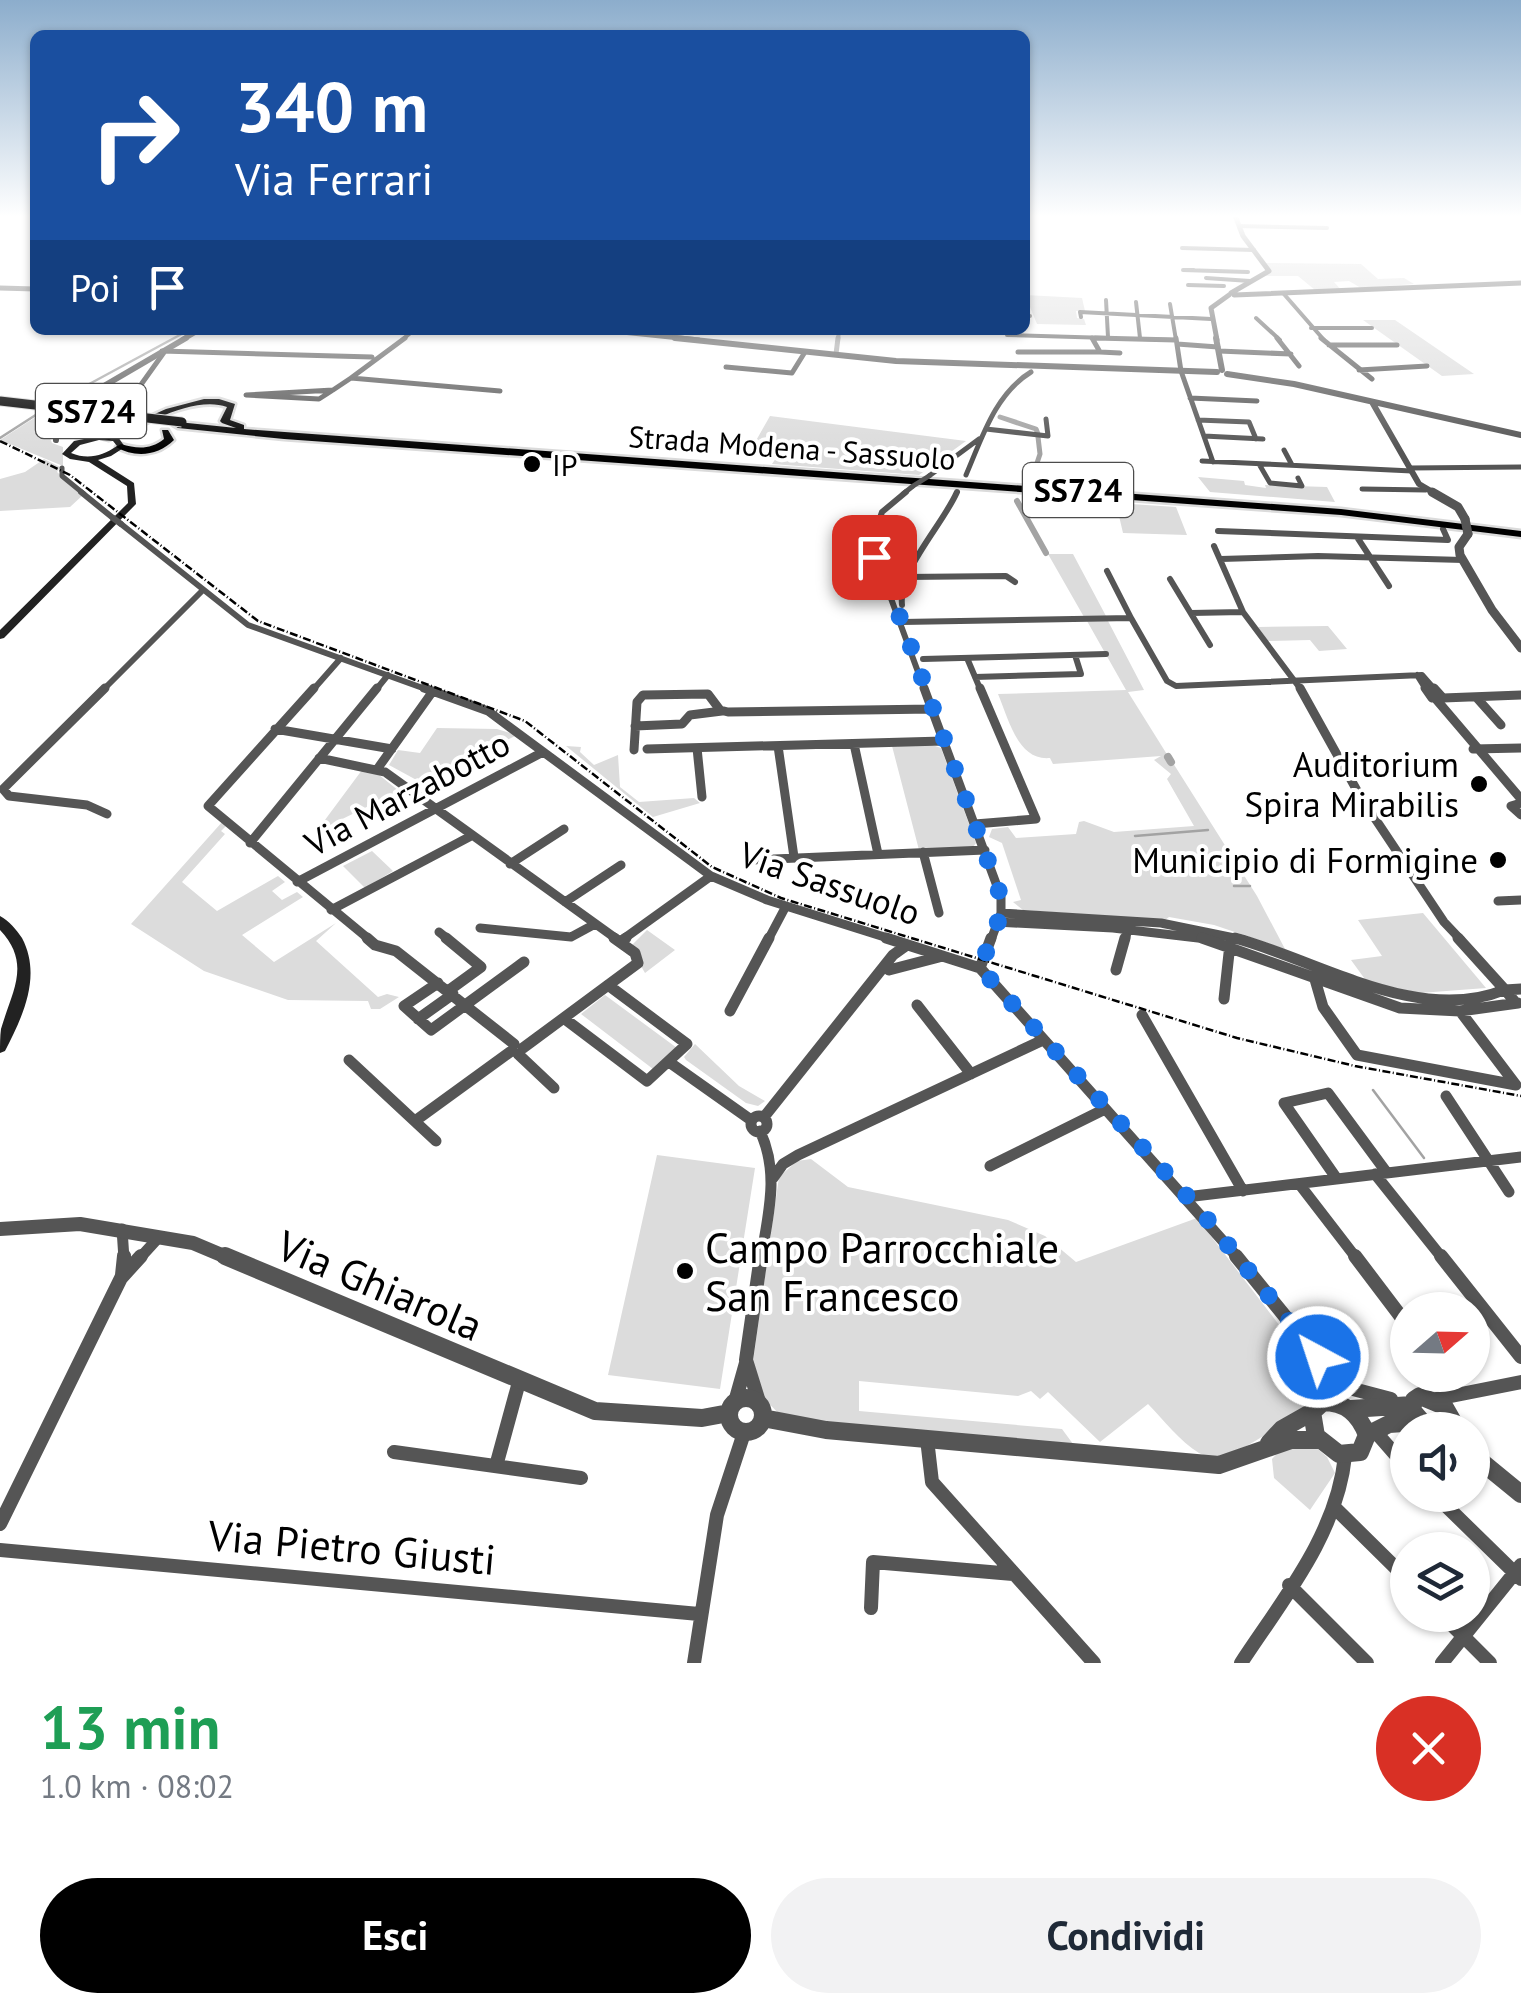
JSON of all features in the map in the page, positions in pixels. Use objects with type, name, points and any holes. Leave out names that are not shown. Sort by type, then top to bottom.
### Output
[{"type":"highway","points":[[125,433],[201,401],[229,403],[232,408],[227,414],[182,422]]},
{"type":"highway","name":"Strada Modena - Sassuolo","points":[[0,402],[249,429],[1341,509],[1521,533]]},
{"type":"highway","name":"Strada Modena - Sassuolo","points":[[0,402],[125,433],[182,422],[284,436],[1341,512],[1521,533]]},
{"type":"highway","points":[[227,414],[228,424],[249,429]]},
{"type":"highway","points":[[106,438],[159,426],[284,436]]},
{"type":"highway","points":[[165,432],[168,442],[140,451],[125,433],[165,432]]},
{"type":"main road","points":[[110,468],[106,461],[125,433]]},
{"type":"main road","points":[[0,636],[132,504],[132,485],[110,468],[90,459],[68,456],[68,449],[84,441],[106,438]]},
{"type":"main road","points":[[90,459],[110,454]]},
{"type":"main road","points":[[0,921],[19,942],[26,977],[0,1047]]},
{"type":"street","points":[[1222,372],[1212,305],[1233,296]]},
{"type":"street","points":[[1285,296],[1328,345],[1372,380]]},
{"type":"street","points":[[1106,300],[1108,337]]},
{"type":"street","points":[[1136,302],[1140,338]]},
{"type":"street","points":[[1170,304],[1180,370],[1213,462]]},
{"type":"street","points":[[1081,317],[1080,312],[1212,319]]},
{"type":"street","points":[[1256,318],[1299,366]]},
{"type":"street","points":[[1311,328],[1372,328]]},
{"type":"street","points":[[1030,333],[1140,338],[1291,354]]},
{"type":"street","points":[[56,440],[57,422],[73,404],[191,335]]},
{"type":"street","points":[[335,390],[246,394],[318,399],[335,390],[372,357],[408,335]]},
{"type":"street","points":[[649,335],[1028,370],[1222,372],[1521,436]]},
{"type":"street","points":[[1008,335],[1028,370]]},
{"type":"street","points":[[1092,337],[1100,352]]},
{"type":"street","points":[[1328,345],[1396,344]]},
{"type":"street","points":[[164,351],[372,357]]},
{"type":"street","points":[[135,393],[164,351]]},
{"type":"street","points":[[726,367],[792,373],[805,352]]},
{"type":"street","points":[[1018,352],[1120,353]]},
{"type":"street","points":[[1359,370],[1426,366]]},
{"type":"street","points":[[966,475],[979,439],[1028,370]]},
{"type":"street","points":[[350,378],[500,391]]},
{"type":"street","points":[[1364,389],[1426,490]]},
{"type":"street","points":[[1190,398],[1258,401]]},
{"type":"street","points":[[986,428],[1048,436],[1046,420]]},
{"type":"street","points":[[1198,420],[1249,422],[1260,439],[1204,436]]},
{"type":"street","points":[[1232,422],[1239,438]]},
{"type":"street","points":[[979,439],[882,512],[872,532],[874,557],[902,622],[1001,897],[998,918],[980,968],[1186,1197],[1318,1357],[1353,1390],[1414,1412]]},
{"type":"street","points":[[56,440],[84,441]]},
{"type":"street","points":[[56,440],[68,449]]},
{"type":"street","points":[[1284,450],[1292,465]]},
{"type":"street","points":[[1202,461],[1411,469],[1521,467]]},
{"type":"street","points":[[1259,464],[1270,483],[1302,486],[1298,478]]},
{"type":"street","name":"Via Sassuolo","points":[[62,468],[62,476],[248,625],[488,711],[711,876],[786,906],[980,968]]},
{"type":"street","points":[[1369,501],[1362,489],[1426,490],[1454,504],[1465,518],[1468,534],[1459,547],[1464,560],[1502,626],[1521,648]]},
{"type":"street","points":[[902,606],[900,588],[905,577],[945,519],[957,492]]},
{"type":"street","points":[[1218,531],[1448,540],[1444,529]]},
{"type":"street","points":[[1358,536],[1389,586]]},
{"type":"street","points":[[1214,546],[1243,612],[1296,682],[1360,796],[1444,922],[1508,998],[1519,1003]]},
{"type":"street","points":[[1221,559],[1464,560]]},
{"type":"street","points":[[1107,571],[1126,618],[1172,684],[1416,675],[1518,799],[1511,807],[1521,814]]},
{"type":"street","points":[[905,577],[1006,576],[1014,582]]},
{"type":"street","points":[[1170,578],[1210,645]]},
{"type":"street","points":[[888,590],[900,588]]},
{"type":"street","points":[[107,814],[92,806],[8,796],[3,790],[203,590]]},
{"type":"street","points":[[1190,613],[1243,612]]},
{"type":"street","points":[[902,622],[1126,618]]},
{"type":"street","points":[[909,646],[924,659],[1106,654]]},
{"type":"street","points":[[975,677],[1081,674],[1075,655]]},
{"type":"street","points":[[341,658],[208,804],[375,945],[396,950],[465,1004],[554,1088]]},
{"type":"street","points":[[966,658],[1036,819],[975,824]]},
{"type":"street","points":[[920,674],[924,659]]},
{"type":"street","points":[[250,843],[388,675]]},
{"type":"street","points":[[378,768],[433,691]]},
{"type":"street","points":[[634,750],[640,695],[708,694],[722,711]]},
{"type":"street","points":[[1437,698],[1521,695]]},
{"type":"street","points":[[1476,697],[1501,724]]},
{"type":"street","points":[[635,726],[682,724],[690,715],[722,711],[932,709]]},
{"type":"street","points":[[275,729],[392,749]]},
{"type":"street","points":[[647,749],[943,741]]},
{"type":"street","points":[[854,744],[878,854]]},
{"type":"street","points":[[778,746],[794,857]]},
{"type":"street","points":[[697,748],[702,797]]},
{"type":"street","points":[[1474,749],[1521,748]]},
{"type":"street","name":"Via Marzabotto","points":[[297,882],[543,752]]},
{"type":"street","points":[[319,758],[378,768],[635,953],[638,963],[415,1122]]},
{"type":"street","points":[[510,864],[564,830]]},
{"type":"street","points":[[331,910],[471,836]]},
{"type":"street","points":[[752,860],[985,850]]},
{"type":"street","points":[[923,852],[939,912]]},
{"type":"street","points":[[565,902],[621,865]]},
{"type":"street","points":[[620,942],[711,876]]},
{"type":"street","points":[[1498,901],[1521,900]]},
{"type":"street","points":[[730,1011],[786,906]]},
{"type":"street","points":[[998,918],[1146,922],[1213,932],[1288,956],[1351,983],[1398,996],[1492,996],[1504,990],[1521,989]]},
{"type":"street","points":[[998,918],[1184,934],[1230,944],[1400,1008],[1460,1010],[1519,1003]]},
{"type":"street","points":[[480,928],[572,937],[595,924]]},
{"type":"street","points":[[1116,970],[1128,929]]},
{"type":"street","points":[[439,932],[480,967],[446,989],[404,1006],[431,1030],[524,962]]},
{"type":"street","points":[[889,938],[889,965]]},
{"type":"street","points":[[1224,999],[1230,944]]},
{"type":"street","points":[[758,1123],[875,978],[889,965],[913,955],[910,945]]},
{"type":"street","points":[[889,965],[945,958]]},
{"type":"street","points":[[1314,976],[1313,984],[1330,1016],[1357,1055],[1518,1086]]},
{"type":"street","points":[[565,1018],[648,1081],[687,1044],[608,985]]},
{"type":"street","points":[[418,1018],[446,989]]},
{"type":"street","points":[[917,1005],[971,1074]]},
{"type":"street","points":[[1460,1010],[1518,1086]]},
{"type":"street","points":[[1142,1015],[1243,1191]]},
{"type":"street","points":[[773,1178],[783,1164],[798,1155],[1042,1040]]},
{"type":"street","points":[[349,1060],[436,1140]]},
{"type":"street","points":[[669,1062],[758,1123],[771,1155],[773,1178],[746,1360],[732,1408],[734,1428],[744,1433],[759,1428],[762,1412],[746,1360]]},
{"type":"street","points":[[1337,1180],[1284,1103],[1328,1093],[1381,1174],[1521,1358]]},
{"type":"street","points":[[1446,1096],[1509,1192]]},
{"type":"street","points":[[990,1166],[1105,1109]]},
{"type":"street","points":[[1186,1197],[1521,1157]]},
{"type":"street","points":[[1300,1185],[1390,1302]]},
{"type":"street","name":"Via Ghiarola","points":[[0,1229],[80,1224],[192,1243],[595,1411],[702,1418],[751,1398],[762,1412],[826,1430],[1219,1465],[1250,1458],[1266,1446],[1297,1436],[1319,1440]]},
{"type":"street","points":[[122,1229],[122,1278]]},
{"type":"street","points":[[0,1524],[122,1278],[161,1235]]},
{"type":"street","points":[[1292,1326],[1304,1351],[1315,1408],[1311,1424],[1319,1440],[1346,1456],[1360,1452],[1374,1430],[1390,1424]]},
{"type":"street","points":[[1318,1357],[1344,1405],[1390,1448]]},
{"type":"street","points":[[496,1466],[519,1382]]},
{"type":"street","points":[[1490,1387],[1521,1382]]},
{"type":"street","points":[[1418,1412],[1420,1396],[1436,1398],[1458,1392]]},
{"type":"street","points":[[1436,1398],[1449,1412]]},
{"type":"street","points":[[1266,1446],[1282,1429],[1315,1408],[1344,1405],[1402,1412]]},
{"type":"street","points":[[694,1663],[698,1614],[732,1460],[744,1433]]},
{"type":"street","points":[[927,1439],[932,1482],[1094,1663]]},
{"type":"street","points":[[394,1452],[581,1478]]},
{"type":"street","points":[[1241,1663],[1335,1508],[1346,1476],[1346,1456]]},
{"type":"street","points":[[1490,1470],[1521,1494]]},
{"type":"street","points":[[1490,1472],[1494,1474]]},
{"type":"street","points":[[1335,1508],[1390,1562]]},
{"type":"street","points":[[1442,1663],[1519,1572],[1454,1512]]},
{"type":"street","name":"Via Pietro Giusti","points":[[0,1550],[698,1614]]},
{"type":"street","points":[[871,1608],[873,1562],[1013,1574]]},
{"type":"street","points":[[1289,1585],[1366,1663]]},
{"type":"street","points":[[1460,1632],[1490,1663]]},
{"type":"shaded area","points":[[1030,296],[1082,298],[1085,311],[1076,311],[1077,318],[1084,319],[1086,325],[1037,324]]},
{"type":"shaded area","points":[[1363,320],[1395,320],[1474,374],[1442,376]]},
{"type":"shaded area","points":[[45,411],[61,413],[48,433],[52,443],[63,447],[63,466],[0,440]]},
{"type":"shaded area","points":[[68,414],[138,424],[80,440],[61,435]]},
{"type":"shaded area","points":[[770,416],[966,441],[919,475],[772,464],[783,448],[753,446]]},
{"type":"shaded area","points":[[44,459],[60,467],[57,472],[83,495],[70,507],[0,511],[0,479],[25,472]]},
{"type":"shaded area","points":[[1198,477],[1244,481],[1245,485],[1266,488],[1265,485],[1327,487],[1335,502],[1210,492]]},
{"type":"shaded area","points":[[1116,503],[1176,507],[1187,535],[1123,533]]},
{"type":"shaded area","points":[[1048,554],[1073,554],[1106,616],[1084,617]]},
{"type":"shaded area","points":[[1087,621],[1108,621],[1144,690],[1128,692],[1168,756],[1165,759],[1173,763],[1257,896],[1285,949],[1214,925],[1169,917],[1165,920],[1023,910],[1013,902],[1021,900],[1002,843],[989,837],[992,829],[1008,827],[1016,838],[1076,834],[1079,822],[1084,821],[1114,832],[1194,826],[1167,779],[1171,774],[1154,760],[1161,756],[1053,764],[1050,758],[1030,753],[1016,737],[998,694],[1126,690]]},
{"type":"shaded area","points":[[1328,626],[1347,649],[1319,651],[1310,640],[1268,641],[1258,627]]},
{"type":"shaded area","points":[[437,728],[497,729],[517,735],[422,783],[389,765],[398,750],[420,753]]},
{"type":"shaded area","points":[[566,746],[581,747],[580,752],[594,765],[618,755],[620,787],[639,802],[694,798],[700,803],[653,817]]},
{"type":"shaded area","points":[[892,746],[941,748],[976,843],[973,847],[919,850]]},
{"type":"shaded area","points":[[362,770],[378,774],[399,791],[316,832]]},
{"type":"shaded area","points":[[223,821],[227,825],[221,831],[225,834],[182,882],[217,911],[278,876],[285,882],[272,891],[282,900],[297,892],[303,897],[242,935],[274,962],[336,923],[316,941],[378,997],[399,997],[380,1009],[371,1009],[368,1001],[288,1000],[204,971],[131,924]]},
{"type":"shaded area","points":[[372,851],[393,871],[365,888],[343,866]]},
{"type":"shaded area","points":[[1423,913],[1486,988],[1420,993],[1367,982],[1351,960],[1382,956],[1358,920]]},
{"type":"shaded area","points":[[647,930],[675,950],[645,973],[630,947]]},
{"type":"shaded area","points":[[605,995],[677,1048],[653,1069],[581,1014]]},
{"type":"shaded area","points":[[695,1044],[739,1086],[765,1101],[758,1106],[746,1103],[686,1060],[684,1057]]},
{"type":"shaded area","name":"Campo Parrocchiale San Francesco","points":[[657,1155],[755,1168],[720,1389],[608,1375]]},
{"type":"shaded area","points":[[811,1159],[848,1187],[1008,1220],[1045,1236],[1076,1262],[1197,1218],[1296,1347],[1310,1397],[1308,1405],[1240,1449],[1212,1456],[1185,1443],[1148,1404],[1100,1442],[1048,1392],[1040,1399],[1031,1391],[1018,1396],[859,1381],[859,1411],[1062,1429],[1076,1448],[783,1418],[758,1392],[751,1376],[779,1177],[797,1161]]},
{"type":"shaded area","points":[[1286,1444],[1312,1444],[1327,1457],[1335,1473],[1310,1510],[1274,1478],[1272,1459]]},
{"type":"waterway","points":[[56,402],[180,335]]},
{"type":"waterway","points":[[838,335],[838,340]]},
{"type":"waterway","points":[[836,354],[838,338]]},
{"type":"waterway","points":[[0,438],[45,409]]},
{"type":"waterway","points":[[1000,417],[1036,429],[1038,434]]},
{"type":"waterway","points":[[1031,481],[1040,454],[1038,437]]},
{"type":"waterway","points":[[1017,501],[1046,553]]},
{"type":"waterway","points":[[1168,757],[1171,762]]},
{"type":"waterway","points":[[1135,836],[1208,830]]},
{"type":"waterway","points":[[1234,886],[1250,886]]},
{"type":"waterway","points":[[1373,1090],[1424,1158]]},
{"type":"railway","points":[[0,441],[70,475],[258,621],[525,721],[712,867],[781,898],[1237,1038],[1355,1066],[1521,1096]]},
{"type":"place","name":"IP","points":[[532,464]]},
{"type":"place","name":"Auditorium Spira Mirabilis","points":[[1479,784]]},
{"type":"place","name":"Municipio di Formigine","points":[[1498,860]]},
{"type":"place","name":"Campo Parrocchiale San Francesco","points":[[685,1271]]},
{"type":"route","points":[[874,557],[902,622],[1001,897],[1001,914],[980,968],[994,988],[1203,1214],[1318,1357]]}]
